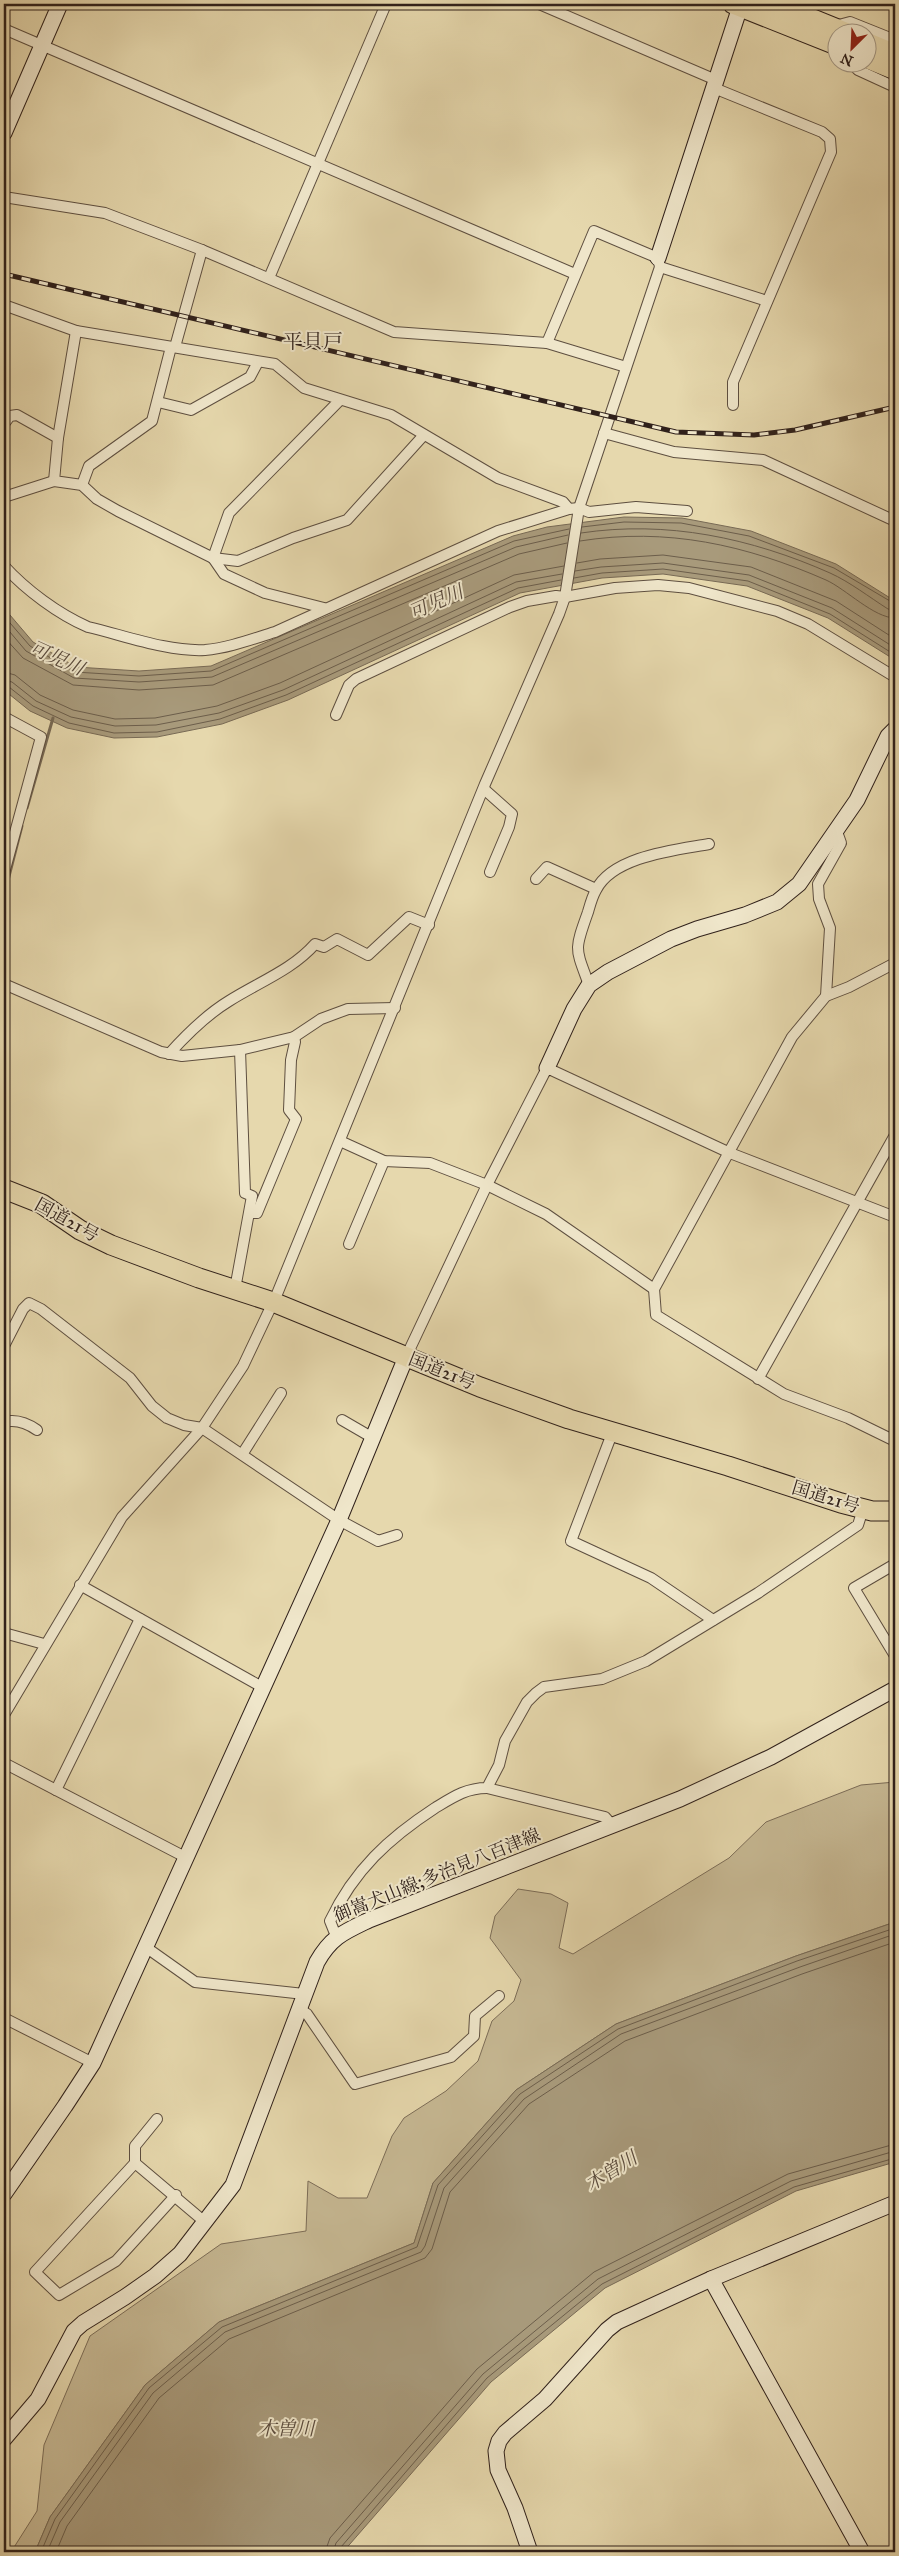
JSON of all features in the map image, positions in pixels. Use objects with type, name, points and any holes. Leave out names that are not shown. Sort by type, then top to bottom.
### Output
[{"type":"highway","points":[[776,4],[826,25]]},
{"type":"highway","points":[[738,5],[826,41]]},
{"type":"highway","points":[[876,46],[895,54]]},
{"type":"highway","points":[[876,62],[895,70]]},
{"type":"highway","name":"国道21号","points":[[5,1192],[42,1204],[80,1230],[111,1245],[273,1302],[406,1357],[560,1415],[863,1508],[895,1511]]},
{"type":"street","points":[[4,133],[60,4]]},
{"type":"street","points":[[269,278],[386,4]]},
{"type":"street","points":[[539,4],[822,132],[830,139],[831,152],[733,382],[733,405]]},
{"type":"street","points":[[4,1715],[44,1644],[122,1517],[202,1428],[243,1366],[273,1302],[565,597],[574,508],[604,433],[626,367],[738,5]]},
{"type":"street","points":[[4,29],[575,274]]},
{"type":"street","points":[[876,32],[895,40]]},
{"type":"street","points":[[862,72],[895,87]]},
{"type":"street","points":[[4,197],[105,213],[202,250],[394,332],[547,343],[626,367]]},
{"type":"street","points":[[547,343],[594,232],[659,262],[767,301]]},
{"type":"street","points":[[82,485],[89,466],[152,421],[202,250]]},
{"type":"street","points":[[4,305],[76,330],[276,364],[283,368],[298,384],[340,400],[391,415],[423,436],[498,478],[563,502],[574,508],[589,512],[636,507],[687,511]]},
{"type":"street","points":[[54,481],[58,438],[76,330]]},
{"type":"street","points":[[158,402],[190,410],[250,377],[258,362]]},
{"type":"street","points":[[213,558],[229,513],[340,400]]},
{"type":"street","points":[[4,424],[10,416],[17,415],[58,438]]},
{"type":"street","points":[[604,433],[674,452],[763,460],[895,521]]},
{"type":"street","points":[[4,497],[54,481],[82,485],[97,499],[118,511],[213,558],[238,561],[293,538],[347,520],[423,436]]},
{"type":"street","points":[[4,566],[16,579],[74,621],[88,627],[181,648],[203,650],[244,642],[275,632],[324,608],[498,531],[574,508]]},
{"type":"street","points":[[213,558],[224,574],[265,593],[324,608]]},
{"type":"street","points":[[336,715],[349,685],[356,679],[510,607],[537,599],[556,596],[565,597],[600,590],[658,585],[716,594],[777,611],[808,624],[895,677]]},
{"type":"street","points":[[4,717],[41,737],[4,873]]},
{"type":"street","points":[[4,2194],[66,2106],[93,2063],[147,1948],[262,1687],[339,1520],[406,1357],[487,1186],[547,1068],[574,1008],[589,985],[608,972],[672,939],[745,915],[776,902],[799,884],[857,800],[888,736],[895,729]]},
{"type":"street","points":[[485,790],[512,814],[509,827],[490,872]]},
{"type":"street","points":[[826,996],[830,928],[819,899],[818,884],[841,842],[836,829]]},
{"type":"street","points":[[589,985],[578,958],[577,946],[596,889],[607,877],[625,864],[656,854],[709,844]]},
{"type":"street","points":[[536,879],[547,867],[596,889]]},
{"type":"street","points":[[169,1054],[189,1032],[229,1001],[303,958],[316,944],[324,947],[337,940],[368,955],[410,917],[429,926]]},
{"type":"street","points":[[895,963],[849,987],[826,996],[792,1037],[654,1289],[656,1315],[784,1394],[848,1418],[895,1441]]},
{"type":"street","points":[[4,984],[169,1054],[182,1056],[240,1050],[294,1037],[321,1019],[348,1009],[395,1008]]},
{"type":"street","points":[[250,1213],[257,1213],[296,1119],[288,1110],[290,1060],[295,1042],[294,1037]]},
{"type":"street","points":[[235,1289],[252,1196],[245,1193],[240,1050]]},
{"type":"street","points":[[547,1068],[730,1152],[895,1217]]},
{"type":"street","points":[[758,1379],[895,1135]]},
{"type":"street","points":[[340,1141],[384,1160],[430,1163],[487,1186],[546,1214],[654,1289]]},
{"type":"street","points":[[350,1244],[384,1160]]},
{"type":"street","points":[[4,1346],[23,1310],[29,1303],[42,1309],[130,1378],[152,1406],[167,1418],[184,1426],[202,1428],[242,1453],[339,1520],[378,1541],[397,1535]]},
{"type":"street","points":[[242,1453],[281,1393]]},
{"type":"street","points":[[342,1420],[373,1438]]},
{"type":"street","points":[[4,1422],[27,1423],[37,1430]]},
{"type":"street","points":[[613,1431],[570,1541],[651,1578],[713,1620]]},
{"type":"street","points":[[487,1788],[499,1765],[505,1741],[527,1702],[536,1692],[544,1687],[602,1679],[646,1661],[807,1561],[858,1525],[863,1508]]},
{"type":"street","points":[[895,1564],[854,1588],[895,1656]]},
{"type":"street","points":[[80,1585],[262,1687]]},
{"type":"street","points":[[56,1790],[140,1619]]},
{"type":"street","points":[[4,1633],[44,1644]]},
{"type":"street","name":"御嵩犬山線;多治見八百津線","points":[[4,2439],[38,2399],[74,2331],[83,2323],[125,2298],[155,2276],[180,2254],[233,2186],[298,2008],[317,1962],[326,1946],[336,1936],[369,1920],[680,1799],[771,1757],[895,1689]]},
{"type":"street","points":[[4,1764],[187,1858]]},
{"type":"street","points":[[336,1936],[330,1920],[348,1887],[388,1842],[406,1827],[462,1791],[487,1788],[605,1818],[612,1825]]},
{"type":"street","points":[[147,1948],[196,1982],[304,1994]]},
{"type":"street","points":[[298,2008],[307,2014],[355,2084],[451,2057],[474,2036],[475,2016],[499,1996]]},
{"type":"street","points":[[4,2018],[93,2063]]},
{"type":"street","points":[[158,2118],[135,2146],[135,2163],[35,2272],[59,2295],[116,2260],[176,2195]]},
{"type":"street","points":[[135,2163],[176,2195],[206,2223]]},
{"type":"street","points":[[530,2552],[515,2508],[498,2470],[496,2451],[499,2441],[505,2433],[545,2398],[617,2322],[711,2279],[895,2203]]},
{"type":"street","points":[[711,2279],[862,2552]]},
{"type":"shaded area","points":[[895,1782],[895,1922],[796,1956],[616,2024],[516,2090],[433,2183],[414,2243],[219,2322],[145,2385],[50,2517],[35,2552],[11,2552],[37,2511],[44,2445],[90,2336],[221,2244],[306,2231],[308,2181],[338,2198],[367,2198],[392,2136],[404,2118],[446,2091],[478,2061],[492,2021],[514,2001],[521,1980],[490,1938],[495,1916],[518,1889],[551,1894],[568,1903],[559,1948],[573,1954],[729,1858],[766,1822],[861,1785]]},
{"type":"water","name":"可児川","points":[[624,517],[682,518],[751,531],[836,564],[895,601],[895,660],[828,618],[747,586],[663,574],[602,578],[520,593],[288,700],[222,724],[157,737],[114,738],[67,728],[30,711],[4,690],[4,608],[33,642],[76,667],[139,671],[211,666],[513,536],[547,527]]},
{"type":"water","name":"木曽川","points":[[895,1922],[895,2162],[796,2191],[605,2288],[491,2382],[343,2552],[35,2552],[50,2517],[145,2385],[219,2322],[414,2243],[433,2183],[516,2090],[616,2024],[796,1956]]},
{"type":"waterway","points":[[27,808],[53,718]]},
{"type":"waterway","points":[[4,896],[22,826]]},
{"type":"railway","points":[[4,274],[676,432],[754,435],[795,430],[895,407]]},
{"type":"district","name":"平貝戸","points":[[313,341]]}]
